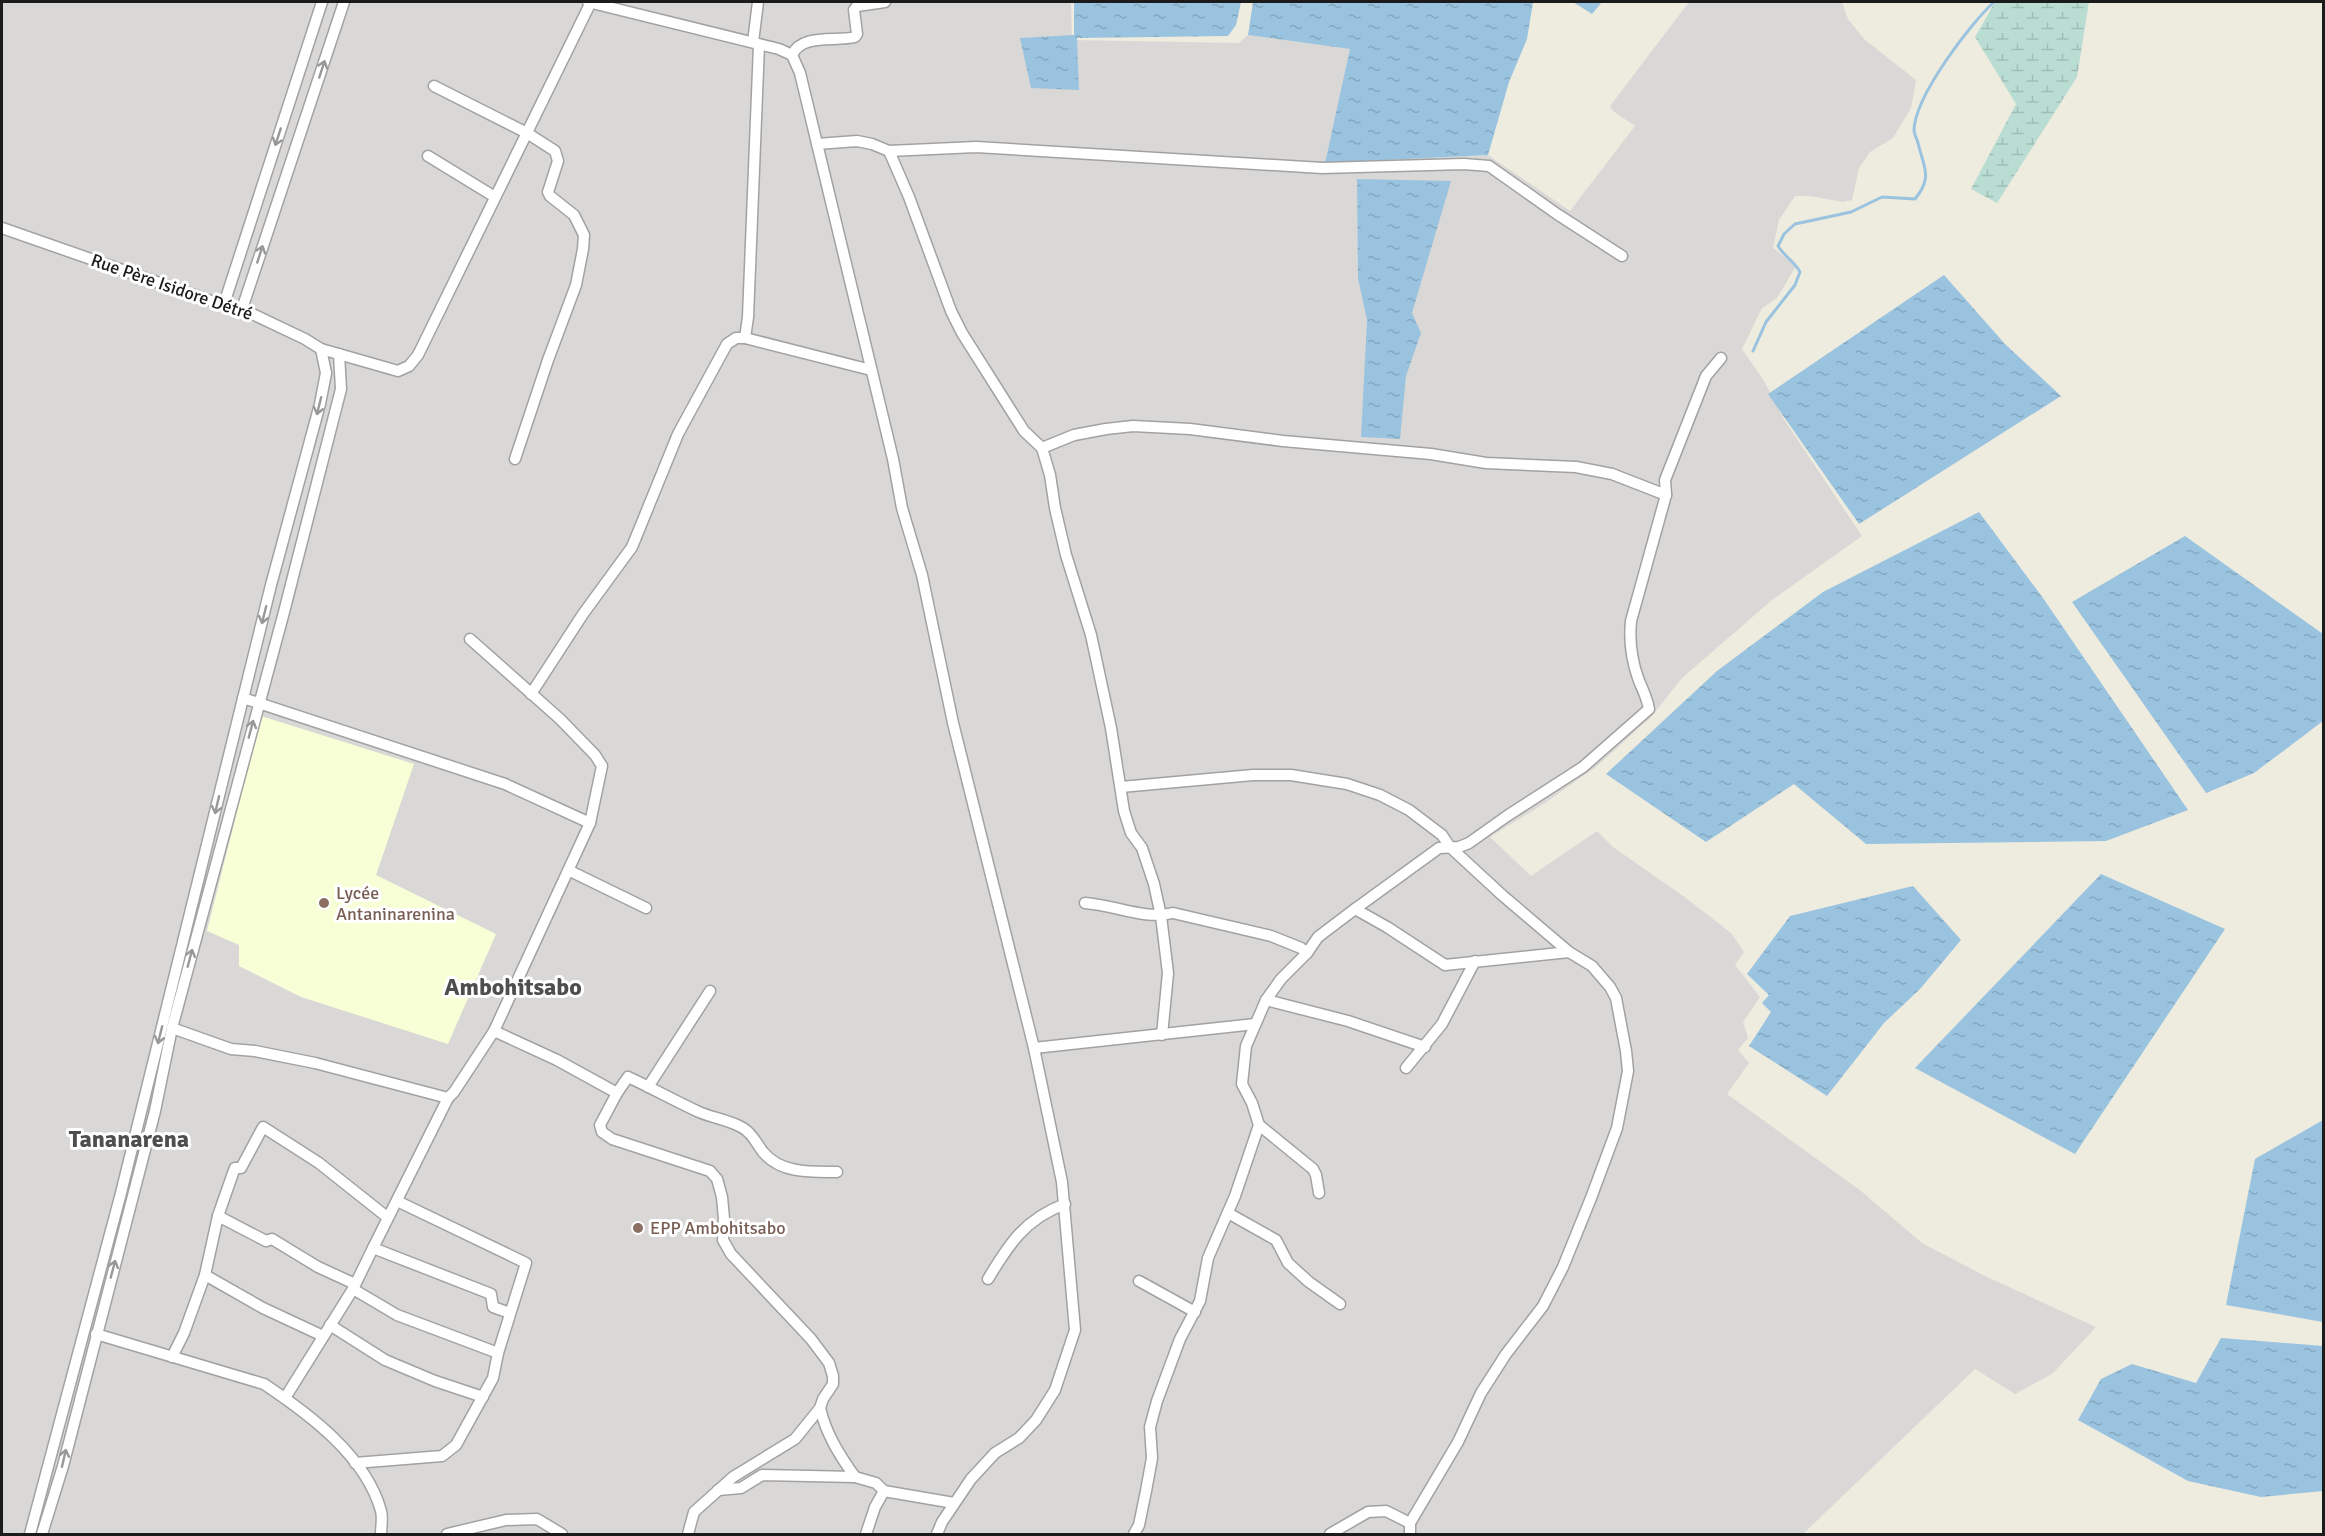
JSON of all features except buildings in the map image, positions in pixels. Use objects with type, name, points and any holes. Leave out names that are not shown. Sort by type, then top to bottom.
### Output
[{"type":"street","points":[[224,304],[322,2]]},
{"type":"street","points":[[242,309],[344,2]]},
{"type":"street","points":[[589,2],[779,49],[792,55],[800,73],[903,508],[922,575],[953,723],[1034,1048],[1065,1204],[1075,1330],[1055,1390],[1036,1420],[1019,1438],[995,1453],[971,1479],[942,1522],[937,1534]]},
{"type":"street","name":"Rue Père Isidore Détré","points":[[2,228],[214,302],[242,309],[305,339],[321,350],[398,371],[409,366],[418,355],[589,2]]},
{"type":"street","points":[[745,338],[748,317],[758,2]]},
{"type":"street","points":[[792,55],[798,45],[808,41],[855,37],[857,34],[854,10],[857,6],[885,2]]},
{"type":"street","points":[[434,86],[527,133],[555,151],[558,161],[548,192],[574,215],[584,235],[576,285],[515,459]]},
{"type":"street","points":[[817,144],[857,141],[889,151],[976,147],[1322,168],[1464,164],[1489,166],[1622,256]]},
{"type":"street","points":[[889,151],[958,326],[1024,431],[1042,448],[1050,475],[1066,555],[1091,635],[1124,812],[1131,833],[1142,848],[1161,916],[1168,973],[1162,1035]]},
{"type":"street","points":[[428,156],[495,197]]},
{"type":"street","points":[[531,694],[583,615],[632,548],[678,434],[727,344],[736,338],[745,338],[871,370]]},
{"type":"street","points":[[42,1534],[48,1492],[127,1195],[197,909],[243,698],[326,373],[321,350]]},
{"type":"street","points":[[197,909],[258,702],[341,389],[339,354]]},
{"type":"street","points":[[1319,1193],[1317,1175],[1313,1169],[1259,1125],[1242,1084],[1246,1046],[1266,1000],[1318,937],[1354,909],[1439,848],[1459,847],[1469,843],[1583,767],[1649,709],[1638,678],[1629,641],[1631,621],[1666,495],[1665,480],[1706,376],[1721,358]]},
{"type":"street","points":[[1042,448],[1074,435],[1106,429],[1133,426],[1190,429],[1283,441],[1431,454],[1486,463],[1576,467],[1612,474],[1666,495]]},
{"type":"street","points":[[271,585],[289,589]]},
{"type":"street","points":[[285,1398],[354,1286],[448,1098],[494,1031],[570,871],[590,823],[602,766],[588,748],[470,639]]},
{"type":"street","points":[[243,698],[505,784],[590,823]]},
{"type":"street","points":[[1121,787],[1291,775],[1363,788],[1409,810],[1442,835],[1450,847],[1502,895],[1569,952],[1592,966],[1616,998],[1628,1071],[1617,1128],[1563,1267],[1543,1306],[1506,1354],[1481,1393],[1458,1442],[1410,1529],[1386,1511],[1368,1512],[1330,1534]]},
{"type":"street","points":[[570,871],[646,908]]},
{"type":"street","points":[[1085,903],[1161,916],[1173,913],[1270,936],[1307,952]]},
{"type":"street","points":[[1354,909],[1387,927],[1445,965],[1569,952]]},
{"type":"street","points":[[1406,1068],[1442,1024],[1475,961]]},
{"type":"street","points":[[648,1087],[710,991]]},
{"type":"street","points":[[1266,1000],[1348,1021],[1425,1047]]},
{"type":"street","points":[[170,1020],[231,1049],[255,1051],[315,1063],[448,1098]]},
{"type":"street","points":[[127,1195],[155,1111],[170,1020]]},
{"type":"street","points":[[1034,1048],[1255,1024]]},
{"type":"street","points":[[494,1031],[557,1060],[617,1093]]},
{"type":"street","points":[[688,1534],[694,1512],[718,1490],[734,1477],[795,1439],[820,1408],[833,1384],[833,1376],[829,1363],[811,1339],[731,1254],[723,1240],[722,1197],[717,1179],[710,1171],[612,1139],[602,1132],[600,1125],[628,1077],[700,1112],[746,1130],[751,1133],[764,1153],[777,1164],[793,1170],[837,1172]]},
{"type":"street","points":[[1134,1534],[1139,1525],[1152,1458],[1150,1427],[1180,1339],[1200,1301],[1208,1258],[1228,1213],[1259,1125]]},
{"type":"street","points":[[172,1357],[184,1333],[205,1275],[218,1216],[236,1168],[241,1168],[263,1127],[319,1162],[387,1217]]},
{"type":"street","points":[[355,1463],[442,1456],[456,1445],[493,1378],[498,1353],[526,1263],[397,1201]]},
{"type":"street","points":[[988,1279],[1005,1251],[1031,1222],[1044,1212],[1065,1204]]},
{"type":"street","points":[[1228,1213],[1276,1240],[1288,1263],[1309,1282],[1340,1304]]},
{"type":"street","points":[[218,1216],[266,1240],[272,1239],[354,1286],[397,1316],[498,1353]]},
{"type":"street","points":[[373,1248],[491,1294],[493,1307],[510,1313]]},
{"type":"street","points":[[205,1275],[263,1308],[323,1336]]},
{"type":"street","points":[[1139,1281],[1195,1312]]},
{"type":"street","points":[[30,1534],[48,1492],[63,1466],[96,1334],[95,1314]]},
{"type":"street","points":[[330,1325],[385,1360],[435,1382],[483,1396]]},
{"type":"street","points":[[96,1334],[264,1384],[285,1398],[340,1443],[355,1463],[370,1486],[382,1513],[381,1534]]},
{"type":"street","points":[[820,1408],[823,1421],[840,1455],[855,1477]]},
{"type":"street","points":[[718,1490],[741,1488],[762,1475],[855,1477],[876,1483],[884,1491],[954,1503]]},
{"type":"street","points":[[866,1534],[875,1507],[884,1491]]},
{"type":"street","points":[[447,1534],[506,1520],[537,1519],[562,1534]]},
{"type":"shaded area","points":[[2,2],[1071,2],[1072,40],[1239,43],[1248,35],[1351,49],[1325,163],[1488,155],[1570,211],[1635,126],[1613,111],[1610,106],[1689,2],[1842,2],[1848,19],[1864,39],[1916,80],[1911,108],[1893,138],[1870,152],[1859,168],[1852,200],[1843,202],[1810,196],[1795,196],[1779,220],[1773,248],[1796,266],[1777,298],[1762,308],[1742,349],[1764,381],[1785,421],[1862,536],[1772,600],[1682,678],[1652,716],[1596,767],[1545,803],[1490,837],[1531,876],[1597,831],[1613,847],[1731,933],[1744,952],[1735,965],[1760,997],[1743,1022],[1748,1038],[1738,1050],[1749,1063],[1727,1094],[1861,1191],[1922,1243],[1987,1277],[2096,1327],[2052,1374],[2015,1394],[1975,1369],[1803,1534],[2,1534]]},
{"type":"shaded area","name":"Lycée Antaninarenina","points":[[261,716],[414,764],[376,875],[496,934],[448,1044],[301,997],[239,966],[239,945],[207,931]]},
{"type":"green space","points":[[1995,2],[2089,2],[2077,77],[1997,203],[1971,189],[2016,104],[1975,37]]},
{"type":"water","points":[[1074,2],[1241,2],[1236,25],[1228,36],[1077,38],[1079,90],[1031,88],[1020,38],[1074,35]]},
{"type":"water","points":[[1253,2],[1533,2],[1527,39],[1509,82],[1488,155],[1325,163],[1350,49],[1248,35]]},
{"type":"water","points":[[1573,2],[1602,2],[1592,14]]},
{"type":"water","points":[[1357,179],[1451,181],[1412,313],[1421,333],[1406,376],[1400,439],[1361,437],[1367,320],[1358,278]]},
{"type":"water","points":[[1944,275],[2005,344],[2061,396],[1859,524],[1768,394]]},
{"type":"water","points":[[1979,512],[2043,598],[2188,810],[2106,841],[1866,844],[1794,784],[1706,842],[1606,774],[1717,671],[1823,592]]},
{"type":"water","points":[[2185,536],[2323,634],[2323,721],[2254,773],[2206,793],[2072,602]]},
{"type":"water","points":[[2101,874],[2225,929],[2075,1154],[1915,1068]]},
{"type":"water","points":[[1913,886],[1961,940],[1920,989],[1884,1023],[1827,1096],[1749,1046],[1771,1012],[1762,1003],[1769,995],[1747,974],[1790,916]]},
{"type":"water","points":[[2323,1120],[2323,1322],[2226,1305],[2255,1159]]},
{"type":"water","points":[[2221,1338],[2323,1346],[2323,1491],[2261,1497],[2188,1481],[2078,1420],[2101,1379],[2132,1364],[2196,1383]]},
{"type":"waterway","points":[[1753,351],[1766,322],[1795,285],[1800,272],[1778,246],[1784,234],[1795,224],[1851,212],[1882,197],[1915,199],[1921,191],[1926,172],[1914,132],[1917,116],[1933,80],[1945,62],[1958,43],[1994,2]]},
{"type":"place","name":"Lycée Antaninarenina","points":[[324,903]]},
{"type":"place","name":"EPP Ambohitsabo","points":[[638,1228]]},
{"type":"district","name":"Ambohitsabo","points":[[513,987]]},
{"type":"district","name":"Tananarena","points":[[129,1139]]}]
